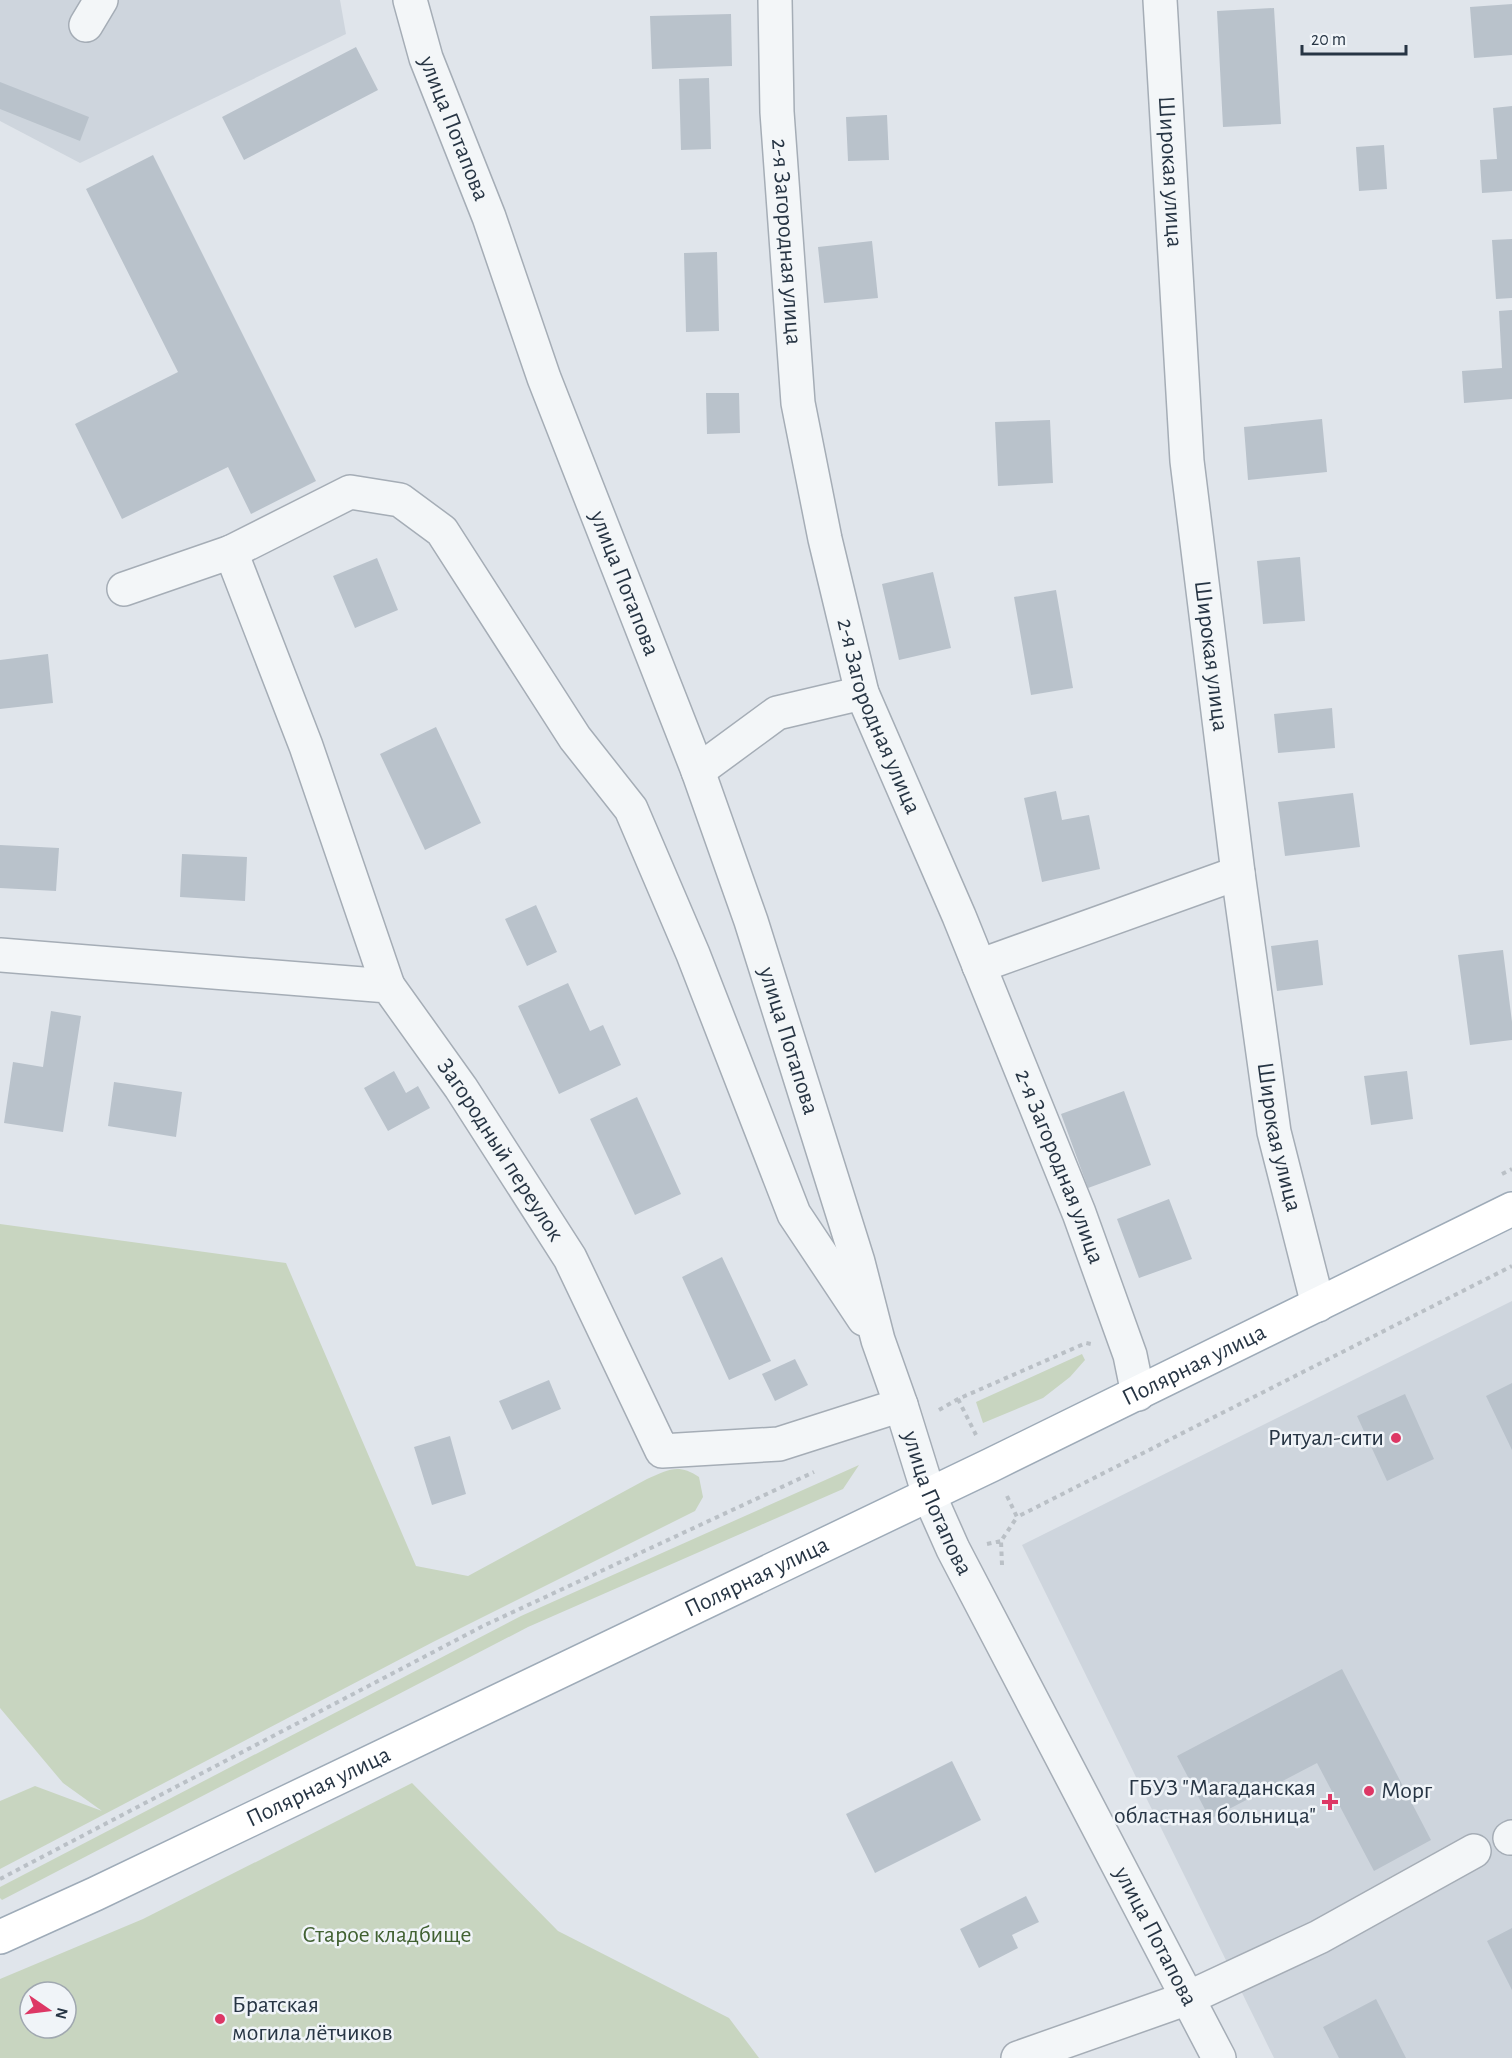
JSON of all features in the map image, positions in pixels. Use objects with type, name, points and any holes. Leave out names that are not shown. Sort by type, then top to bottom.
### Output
[{"type":"main road","name":"Полярная улица","points":[[0,1937],[95,1894],[929,1495],[1512,1209]]},
{"type":"street","name":"улица Потапова","points":[[410,0],[426,58],[489,217],[544,378],[698,771],[758,944],[858,1262],[878,1340],[929,1495],[959,1560],[1219,2058]]},
{"type":"street","name":"2-я Загородная улица","points":[[775,0],[777,112],[798,403],[825,539],[862,693],[979,966],[1078,1213],[1130,1355],[1138,1394]]},
{"type":"street","name":"Широкая улица","points":[[1160,0],[1187,461],[1238,873],[1274,1132],[1318,1305]]},
{"type":"street","points":[[124,589],[231,552],[350,492],[400,500],[442,531],[575,738],[631,809],[693,954],[794,1214],[878,1340]]},
{"type":"street","points":[[0,954],[388,986],[306,746],[231,552]]},
{"type":"street","points":[[698,771],[777,713],[862,693]]},
{"type":"street","points":[[979,966],[1238,873]]},
{"type":"street","name":"Загородный переулок","points":[[388,986],[461,1088],[570,1258],[662,1451],[779,1444],[904,1416]]},
{"type":"street","points":[[1018,2058],[1188,1998],[1319,1937],[1474,1851]]},
{"type":"path","points":[[958,1399],[1017,1517],[1512,1266]]},
{"type":"path","points":[[904,1416],[958,1399],[1086,1343],[1130,1355]]},
{"type":"path","points":[[0,1879],[483,1626],[823,1467]]},
{"type":"shaded area","points":[[0,0],[340,0],[346,34],[80,163],[0,121]]},
{"type":"shaded area","name":"ГБУЗ \"Магаданская областная больница\"","points":[[1512,1301],[1512,2058],[1274,2058],[1022,1545]]},
{"type":"green space","points":[[0,1224],[286,1263],[416,1566],[468,1576],[647,1479],[673,1469],[685,1470],[699,1477],[703,1497],[695,1511],[433,1642],[0,1869],[0,1801],[35,1786],[102,1811],[63,1783],[0,1708]]},
{"type":"green space","points":[[1082,1354],[1085,1360],[1070,1377],[1043,1398],[983,1423],[976,1402]]},
{"type":"green space","points":[[859,1465],[843,1489],[528,1627],[2,1900],[0,1898],[0,1887],[521,1616]]},
{"type":"green space","name":"Старое кладбище","points":[[412,1783],[558,1931],[729,2018],[759,2058],[0,2058],[0,1979],[143,1919]]},
{"type":"building","points":[[1512,4],[1512,55],[1474,58],[1470,7]]},
{"type":"building","points":[[1274,8],[1281,124],[1223,127],[1217,11]]},
{"type":"building","points":[[731,14],[732,66],[652,69],[650,16]]},
{"type":"building","points":[[356,47],[378,90],[244,160],[222,117]]},
{"type":"building","points":[[709,78],[711,149],[681,150],[679,79]]},
{"type":"building","points":[[0,82],[89,117],[80,141],[0,109]]},
{"type":"building","points":[[1512,106],[1512,191],[1482,193],[1480,160],[1497,159],[1493,108]]},
{"type":"building","points":[[887,115],[889,160],[848,161],[846,117]]},
{"type":"building","points":[[1384,145],[1387,189],[1359,191],[1356,147]]},
{"type":"building","points":[[153,155],[316,481],[251,514],[228,467],[122,519],[75,424],[178,372],[86,189]]},
{"type":"building","points":[[1512,239],[1512,298],[1496,299],[1492,240]]},
{"type":"building","points":[[872,241],[878,298],[824,303],[818,247]]},
{"type":"building","points":[[717,252],[719,331],[686,332],[684,253]]},
{"type":"building","points":[[1512,310],[1512,399],[1464,403],[1462,371],[1502,368],[1499,311]]},
{"type":"building","points":[[706,393],[739,393],[740,433],[707,434]]},
{"type":"building","points":[[1322,419],[1327,472],[1248,480],[1244,427]]},
{"type":"building","points":[[1050,420],[1053,483],[998,486],[995,422]]},
{"type":"building","points":[[1300,557],[1305,621],[1263,624],[1257,561]]},
{"type":"building","points":[[377,558],[398,610],[355,628],[333,576]]},
{"type":"building","points":[[933,572],[951,648],[899,660],[882,584]]},
{"type":"building","points":[[1056,590],[1073,688],[1031,695],[1014,597]]},
{"type":"building","points":[[48,654],[53,703],[0,709],[0,660]]},
{"type":"building","points":[[1332,708],[1335,748],[1278,753],[1274,714]]},
{"type":"building","points":[[436,727],[481,823],[425,850],[380,754]]},
{"type":"building","points":[[1056,791],[1062,820],[1089,815],[1100,869],[1042,882],[1024,798]]},
{"type":"building","points":[[1353,793],[1360,847],[1285,856],[1278,802]]},
{"type":"building","points":[[0,845],[59,848],[56,891],[0,888]]},
{"type":"building","points":[[182,854],[247,857],[245,901],[180,897]]},
{"type":"building","points":[[536,905],[557,952],[527,966],[505,919]]},
{"type":"building","points":[[1318,940],[1323,985],[1277,991],[1271,946]]},
{"type":"building","points":[[1503,950],[1512,1040],[1470,1045],[1458,955]]},
{"type":"building","points":[[568,983],[590,1031],[603,1025],[621,1065],[559,1094],[518,1006]]},
{"type":"building","points":[[51,1011],[81,1016],[63,1132],[4,1123],[13,1062],[43,1067]]},
{"type":"building","points":[[394,1071],[406,1093],[418,1086],[430,1108],[388,1131],[364,1088]]},
{"type":"building","points":[[1407,1071],[1413,1119],[1371,1125],[1364,1076]]},
{"type":"building","points":[[114,1082],[182,1092],[176,1137],[108,1126]]},
{"type":"building","points":[[1124,1091],[1151,1165],[1088,1188],[1061,1114]]},
{"type":"building","points":[[637,1097],[681,1194],[635,1215],[590,1119]]},
{"type":"building","points":[[1169,1199],[1192,1259],[1139,1278],[1117,1219]]},
{"type":"building","points":[[722,1257],[771,1361],[729,1380],[682,1277]]},
{"type":"building","points":[[795,1359],[808,1385],[775,1401],[762,1374]]},
{"type":"building","points":[[549,1380],[561,1409],[512,1430],[499,1401]]},
{"type":"building","points":[[1512,1383],[1512,1450],[1486,1396]]},
{"type":"building","name":"Ритуал-сити","points":[[1405,1394],[1434,1459],[1387,1481],[1357,1416]]},
{"type":"building","points":[[450,1436],[466,1494],[432,1505],[414,1447]]},
{"type":"building","name":"Морг","points":[[1342,1669],[1431,1840],[1374,1871],[1317,1763],[1210,1819],[1177,1756]]},
{"type":"building","points":[[952,1761],[981,1820],[875,1873],[846,1814]]},
{"type":"building","points":[[1026,1896],[1039,1922],[1012,1935],[1018,1948],[979,1968],[960,1929]]},
{"type":"building","points":[[1512,1928],[1512,1990],[1487,1941]]},
{"type":"building","points":[[1376,1999],[1406,2058],[1339,2058],[1323,2027]]},
{"type":"place","name":"Ритуал-сити","points":[[1396,1438]]},
{"type":"place","name":"Морг","points":[[1369,1791]]},
{"type":"place","name":"ГБУЗ \"Магаданская областная больница\"","points":[[1330,1802]]},
{"type":"place","name":"Братская могила лётчиков","points":[[220,2019]]}]
